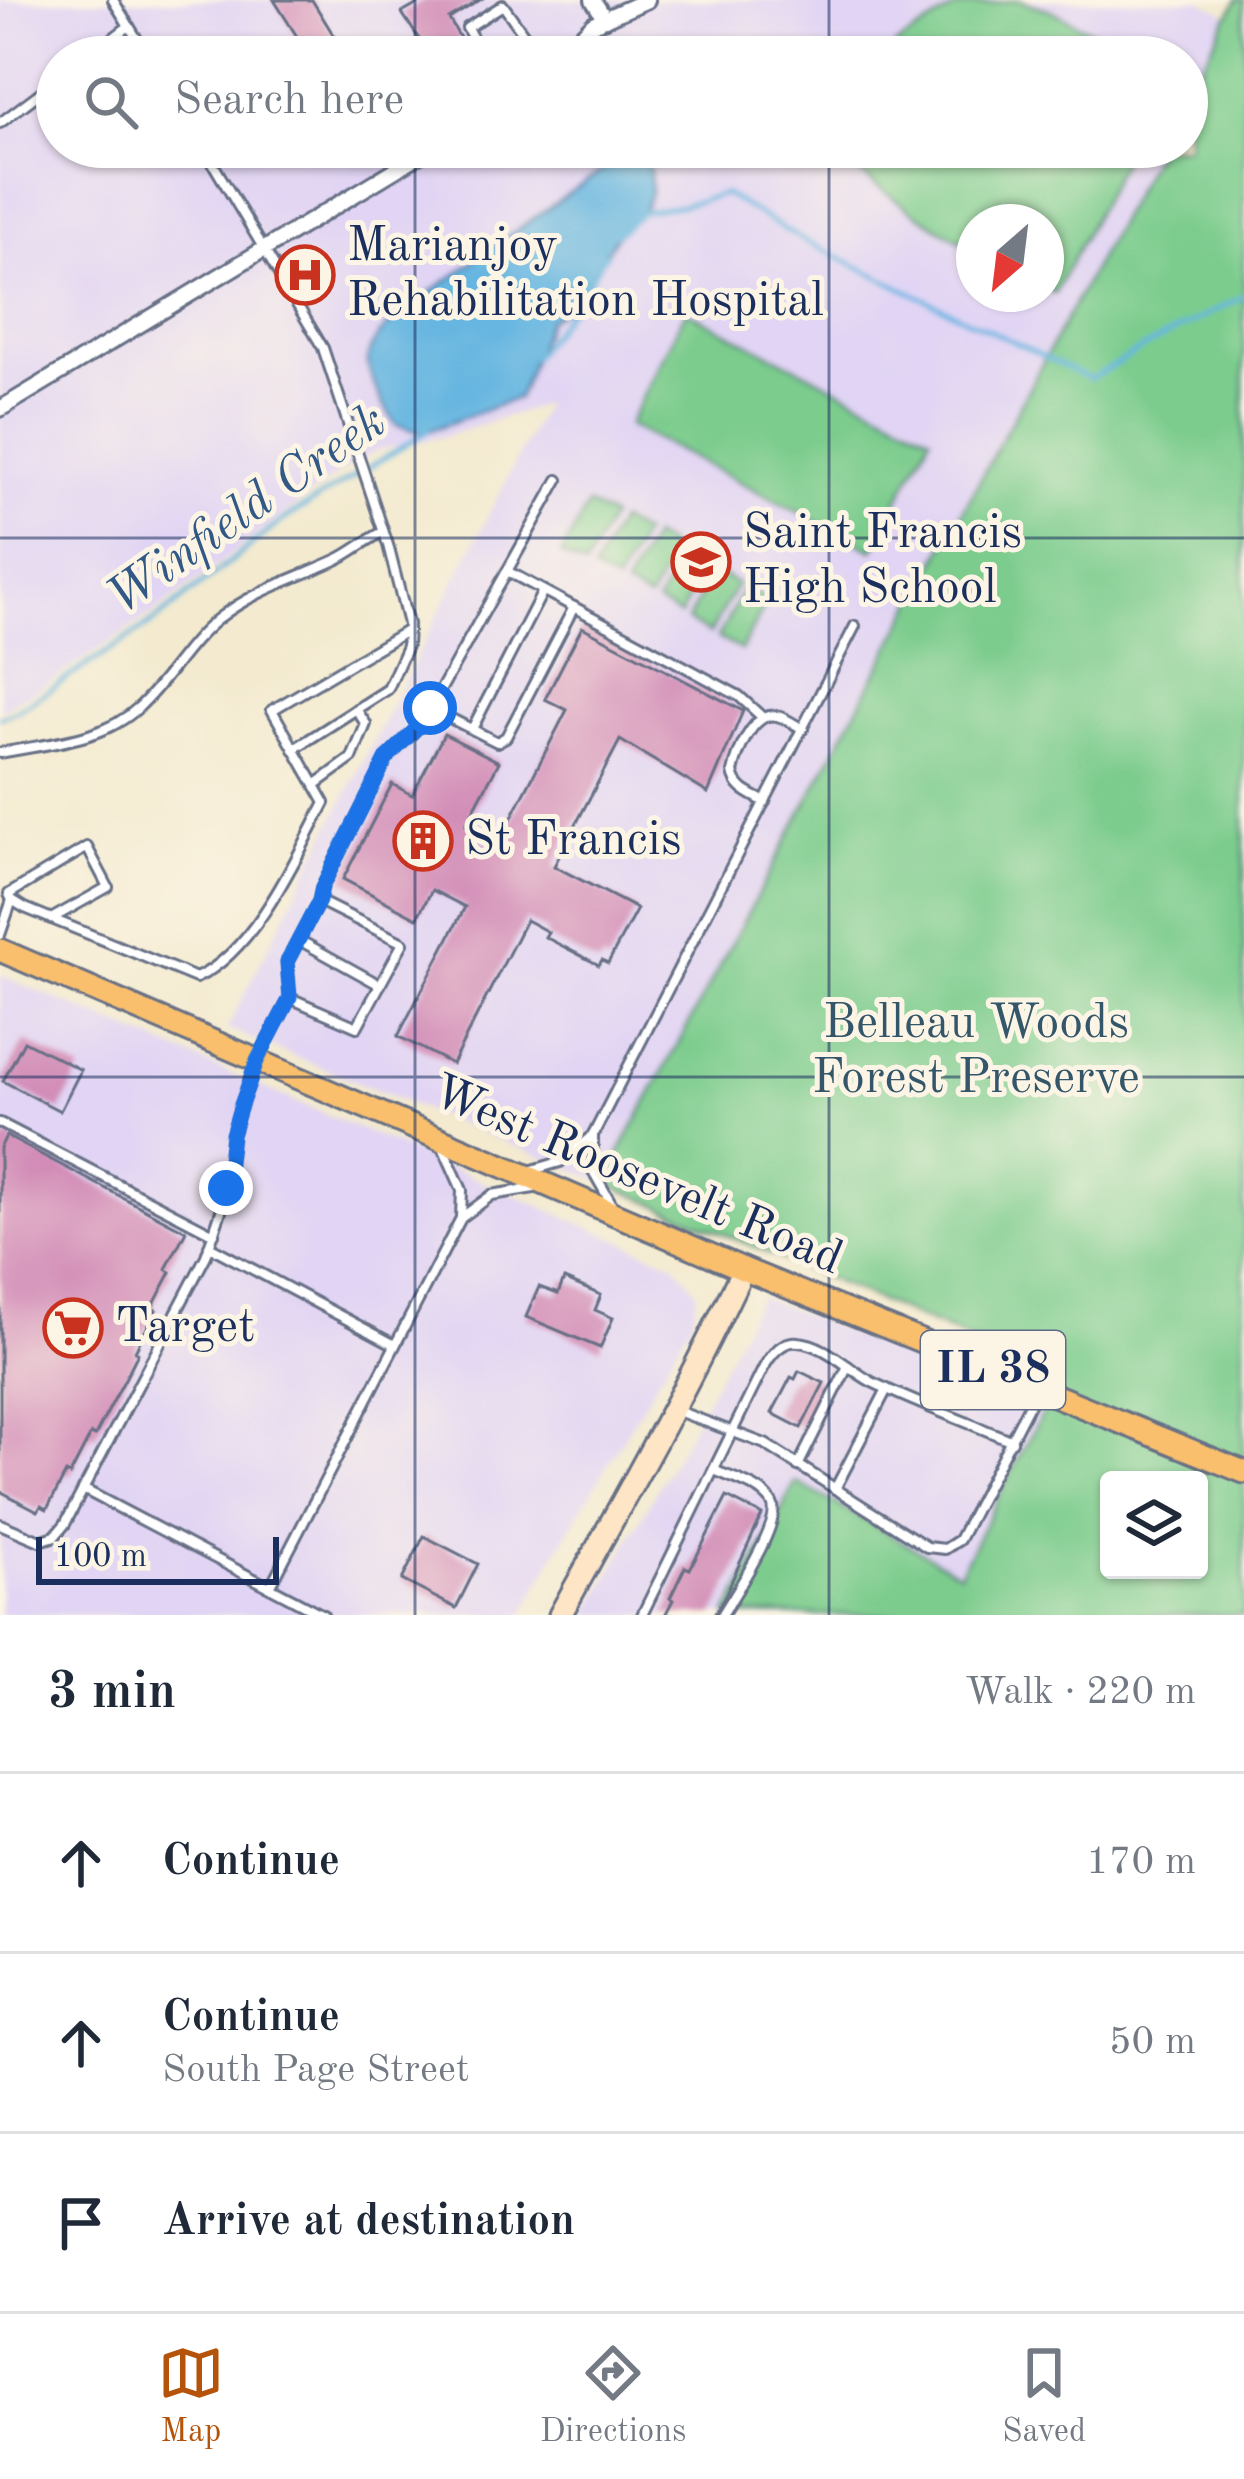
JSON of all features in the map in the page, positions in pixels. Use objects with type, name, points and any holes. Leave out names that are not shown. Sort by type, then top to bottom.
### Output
[{"type":"main road","name":"West Roosevelt Road","points":[[0,950],[743,1268],[1244,1472]]},
{"type":"main road","points":[[560,1615],[711,1339],[743,1268]]},
{"type":"street","points":[[593,0],[605,20]]},
{"type":"street","points":[[581,36],[593,24],[647,0]]},
{"type":"street","points":[[0,409],[399,168]]},
{"type":"lane","points":[[112,0],[135,36]]},
{"type":"lane","points":[[471,36],[467,28],[503,5],[525,36]]},
{"type":"lane","points":[[116,36],[129,26]]},
{"type":"lane","points":[[0,123],[36,96]]},
{"type":"lane","points":[[216,168],[322,348],[383,532],[408,630],[402,662],[388,689],[294,749]]},
{"type":"lane","points":[[0,1524],[32,1540],[48,1540],[61,1531],[206,1256],[224,1202],[232,1135],[257,1061],[290,998],[287,962],[322,887],[387,758],[422,723],[558,480]]},
{"type":"lane","points":[[0,753],[109,728],[138,708],[189,646],[239,603],[340,559],[383,532]]},
{"type":"lane","points":[[507,571],[740,696],[762,717]]},
{"type":"lane","points":[[472,729],[543,590]]},
{"type":"lane","points":[[430,708],[497,742],[511,731],[574,607]]},
{"type":"lane","points":[[521,1173],[560,1162],[593,1135],[855,626]]},
{"type":"lane","points":[[51,919],[108,887],[87,848],[9,894],[12,901],[51,919],[196,978],[205,974],[263,914],[325,803],[272,710],[408,630]]},
{"type":"lane","points":[[315,785],[352,758],[366,724],[356,709]]},
{"type":"lane","points":[[765,802],[741,789],[733,772],[753,727],[762,717],[776,715],[803,729]]},
{"type":"lane","points":[[0,934],[4,912],[12,901]]},
{"type":"lane","points":[[290,998],[356,1027],[403,943],[319,901]]},
{"type":"lane","points":[[299,940],[380,985]]},
{"type":"lane","points":[[0,1123],[214,1234]]},
{"type":"lane","points":[[593,1135],[592,1171],[618,1214]]},
{"type":"lane","points":[[270,1587],[461,1218],[463,1190],[439,1138]]},
{"type":"lane","points":[[461,1218],[492,1195],[550,1185]]},
{"type":"lane","points":[[208,1246],[395,1345]]},
{"type":"lane","points":[[642,1615],[772,1353],[786,1344],[798,1342],[841,1360],[887,1389],[1012,1441]]},
{"type":"lane","points":[[798,1466],[848,1366]]},
{"type":"lane","points":[[674,1409],[765,1444],[927,1546],[945,1549],[959,1540],[1038,1388]]},
{"type":"lane","points":[[835,1489],[887,1389]]},
{"type":"lane","points":[[714,1470],[761,1492],[771,1500],[776,1514],[722,1615]]},
{"type":"lane","points":[[83,1489],[323,1615]]},
{"type":"shaded area","name":"Saint Francis High School","points":[[0,0],[1200,0],[1229,15],[1208,54],[1208,36],[36,36],[36,168],[1147,168],[604,1182],[227,1029],[545,404],[446,436],[378,450],[347,467],[155,612],[0,710]]},
{"type":"shaded area","points":[[0,975],[675,1264],[697,1292],[691,1322],[523,1615],[0,1615]]},
{"type":"shaded area","points":[[759,1297],[1044,1409],[959,1574],[797,1482],[727,1615],[587,1615],[690,1430]]},
{"type":"green space","points":[[1018,0],[1051,10],[1100,36],[910,36],[955,8]]},
{"type":"green space","name":"Belleau Woods Forest Preserve","points":[[1237,0],[1244,0],[1244,1615],[727,1615],[796,1482],[959,1573],[1060,1379],[604,1182],[1147,168],[1208,168],[1208,53]]},
{"type":"green space","points":[[854,168],[1118,168],[1064,275],[1064,204],[956,204],[956,238]]},
{"type":"green space","points":[[686,311],[931,436],[873,550],[628,425]]},
{"type":"green space","points":[[588,505],[611,517],[585,567],[561,555]]},
{"type":"green space","points":[[619,521],[643,534],[616,583],[593,571]]},
{"type":"green space","points":[[652,537],[675,550],[649,600],[625,587]]},
{"type":"green space","points":[[683,553],[706,566],[680,616],[657,603]]},
{"type":"green space","points":[[714,571],[737,584],[710,634],[687,621]]},
{"type":"green space","points":[[744,588],[768,600],[741,650],[718,638]]},
{"type":"water","points":[[606,168],[650,170],[651,191],[643,211],[617,235],[575,302],[548,320],[518,398],[423,433],[396,425],[375,387],[368,364],[370,350],[395,319]]},
{"type":"building","points":[[274,0],[312,0],[334,36],[297,36]]},
{"type":"building","points":[[425,0],[480,0],[449,19],[459,36],[417,36],[402,13]]},
{"type":"building","name":"St Francis","points":[[582,627],[743,711],[708,793],[620,740],[554,866],[637,909],[608,963],[602,960],[599,965],[545,937],[548,932],[526,920],[452,1064],[398,1036],[465,907],[432,890],[417,918],[343,879],[392,784],[412,795],[444,734],[499,762],[466,824],[473,827],[470,834],[496,848],[567,710],[545,699]]},
{"type":"building","points":[[24,1041],[81,1070],[60,1111],[3,1081]]},
{"type":"building","name":"Target","points":[[6,1136],[186,1231],[166,1269],[171,1272],[152,1308],[156,1310],[138,1353],[95,1436],[91,1434],[47,1509],[41,1506],[38,1511],[0,1491],[0,1148]]},
{"type":"building","points":[[564,1279],[601,1295],[595,1310],[613,1318],[600,1348],[526,1317],[539,1287],[558,1294]]},
{"type":"building","points":[[799,1371],[824,1383],[801,1428],[772,1413]]},
{"type":"building","points":[[727,1497],[762,1515],[726,1593],[714,1615],[665,1615],[685,1567],[690,1569]]},
{"type":"building","points":[[424,1536],[478,1564],[456,1608],[402,1580]]},
{"type":"waterway","name":"Winfield Creek","points":[[617,234],[643,211],[724,194],[799,238],[1090,379],[1244,296]]},
{"type":"waterway","name":"Winfield Creek","points":[[533,358],[606,254]]},
{"type":"waterway","name":"Winfield Creek","points":[[0,717],[17,711],[155,621],[282,521],[428,431]]},
{"type":"place","name":"Marianjoy Rehabilitation Hospital","points":[[305,275]]},
{"type":"place","name":"Saint Francis High School","points":[[701,562]]},
{"type":"place","name":"St Francis","points":[[423,841]]},
{"type":"place","name":"Target","points":[[73,1328]]},
{"type":"route","points":[[226,1188],[241,1105],[257,1061],[290,998],[287,962],[387,758],[422,723],[430,708]]}]
